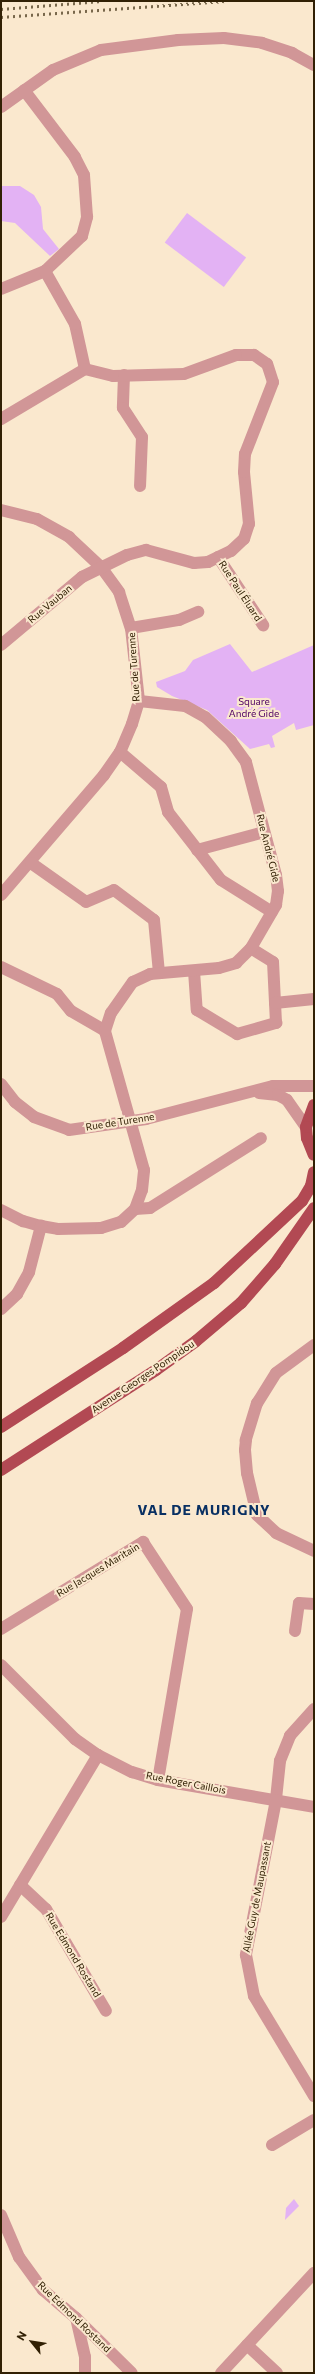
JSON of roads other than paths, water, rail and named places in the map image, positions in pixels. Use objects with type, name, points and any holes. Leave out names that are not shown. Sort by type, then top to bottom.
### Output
[{"type":"main road","points":[[314,1105],[306,1127],[307,1138],[314,1155]]},
{"type":"main road","points":[[1,1427],[123,1348],[214,1283],[302,1201],[311,1186],[314,1172]]},
{"type":"main road","name":"Avenue Georges Pompidou","points":[[1,1470],[156,1370],[196,1341],[241,1303],[275,1264],[314,1208]]},
{"type":"street","points":[[1,107],[53,70],[101,50],[192,39],[224,38],[262,43],[292,54],[314,65]]},
{"type":"street","points":[[1,289],[45,271],[82,236],[87,217],[84,175],[75,157],[24,90]]},
{"type":"street","points":[[1,419],[85,369],[75,324],[45,271]]},
{"type":"street","name":"Rue Vauban","points":[[1,645],[82,577],[101,567],[127,555],[146,550],[194,563],[208,562],[244,539],[249,524],[244,472],[245,454],[273,382],[266,364],[254,355],[236,355],[184,374],[124,376],[85,369]]},
{"type":"street","points":[[124,376],[123,408],[142,436],[140,486]]},
{"type":"street","name":"Rue de Turenne","points":[[1,510],[37,519],[69,537],[101,567],[119,592],[131,628],[139,701],[132,724],[120,752],[104,775],[1,895]]},
{"type":"street","name":"Rue Paul Éluard","points":[[218,557],[263,625]]},
{"type":"street","points":[[131,628],[179,620],[198,612]]},
{"type":"street","name":"Rue André Gide","points":[[105,1031],[111,1013],[124,992],[133,982],[159,972],[194,971],[236,964],[251,948],[272,912],[278,891],[246,762],[231,740],[206,717],[184,706],[139,701]]},
{"type":"street","points":[[120,752],[161,787],[168,812],[221,880],[272,912]]},
{"type":"street","points":[[197,850],[264,832]]},
{"type":"street","points":[[30,863],[86,902],[114,890],[154,920],[159,972]]},
{"type":"street","points":[[194,971],[198,1010],[237,1034],[276,1023],[273,962],[251,948]]},
{"type":"street","points":[[1,966],[57,994],[71,1011],[105,1031],[132,1121],[144,1170],[142,1190],[135,1209],[120,1222],[101,1228],[58,1229],[41,1226],[23,1221],[1,1210]]},
{"type":"street","points":[[275,1003],[314,999]]},
{"type":"street","name":"Rue de Turenne","points":[[1,1086],[15,1102],[34,1117],[69,1130],[132,1121],[254,1092],[273,1086],[314,1086]]},
{"type":"street","name":"Rue de Turenne","points":[[254,1092],[278,1095],[287,1100],[306,1127]]},
{"type":"street","points":[[135,1209],[150,1208],[261,1138]]},
{"type":"street","points":[[1,1308],[17,1294],[29,1272],[41,1226]]},
{"type":"street","points":[[314,1345],[276,1373],[257,1403],[246,1440],[245,1450],[247,1473],[257,1516],[276,1533],[314,1551]]},
{"type":"street","name":"Rue Jacques Maritain","points":[[1,1629],[143,1542],[187,1609],[158,1780]]},
{"type":"street","points":[[295,1631],[299,1603],[314,1604]]},
{"type":"street","name":"Rue Roger Caillois","points":[[1,1666],[75,1739],[98,1755],[132,1772],[158,1780],[314,1807]]},
{"type":"street","name":"Allée Guy de Maupassant","points":[[314,1709],[288,1742],[280,1761],[276,1800],[246,1955],[254,1996],[314,2096]]},
{"type":"street","points":[[1,1916],[98,1755]]},
{"type":"street","name":"Rue Edmond Rostand","points":[[20,1885],[46,1909],[106,2011]]},
{"type":"street","points":[[272,2145],[314,2120]]},
{"type":"street","name":"Rue Edmond Rostand","points":[[1,2215],[19,2257],[43,2290],[76,2318],[132,2373]]},
{"type":"street","points":[[221,2373],[314,2273]]},
{"type":"street","points":[[76,2318],[85,2357],[85,2373]]},
{"type":"street","points":[[247,2345],[277,2373]]},
{"type":"railway","points":[[1,9],[102,1]]},
{"type":"railway","points":[[1,17],[225,1]]},
{"type":"district","name":"VAL DE MURIGNY","points":[[204,1510]]},
{"type":"park label","name":"Square André Gide","points":[[254,706]]}]
